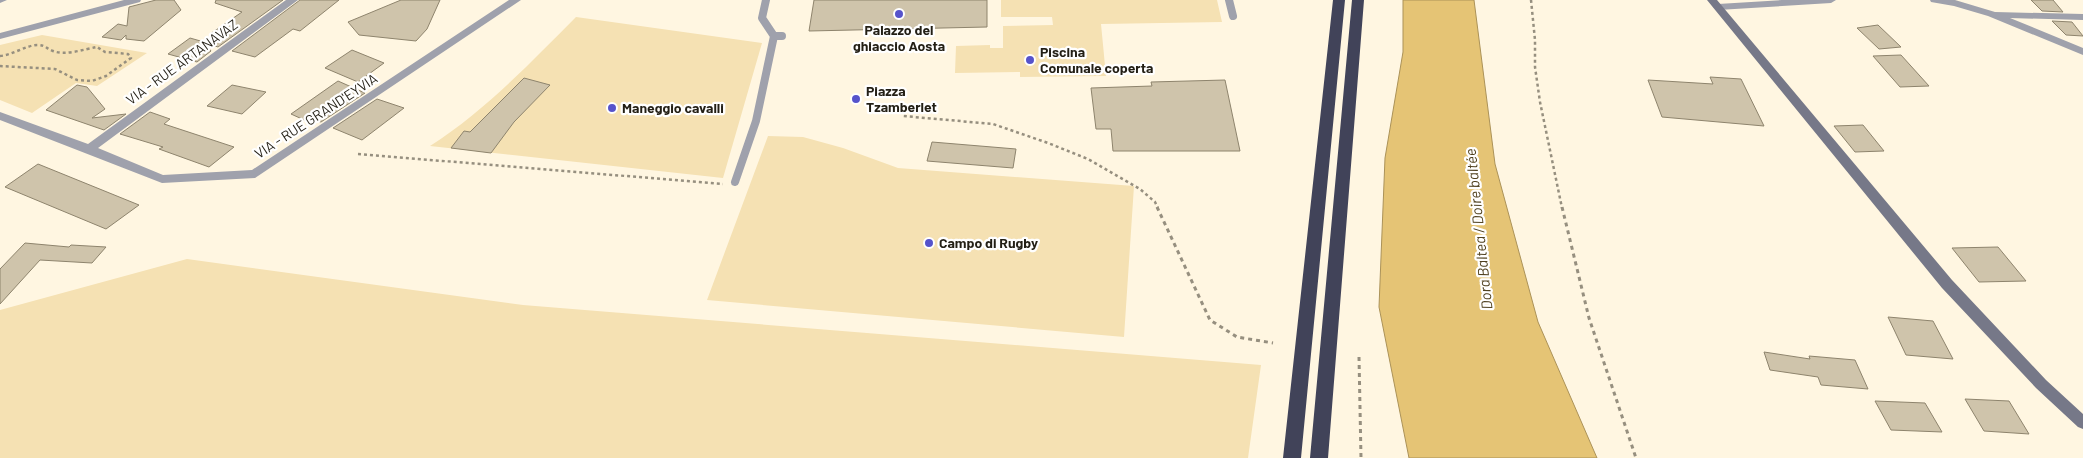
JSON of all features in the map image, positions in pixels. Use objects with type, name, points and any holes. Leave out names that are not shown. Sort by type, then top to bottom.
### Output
[{"type":"highway","points":[[1292,458],[1339,0]]},
{"type":"highway","points":[[1319,458],[1358,0]]},
{"type":"main road","points":[[1716,3],[1947,284],[2041,384],[2083,422]]},
{"type":"street","points":[[0,36],[136,0]]},
{"type":"street","name":"VIA - RUE ARTANAVAZ","points":[[89,149],[293,0]]},
{"type":"street","name":"VIA - RUE GRAND'EYVIA","points":[[0,116],[89,149],[162,179],[254,174],[385,89],[516,0]]},
{"type":"street","points":[[1716,3],[1831,0]]},
{"type":"street","points":[[1935,0],[1952,2],[1986,13],[2083,52]]},
{"type":"street","points":[[1986,13],[2083,17]]},
{"type":"lane","points":[[735,182],[756,121],[778,36],[762,18],[766,0]]},
{"type":"lane","points":[[1229,0],[1233,16]]},
{"type":"path","points":[[1531,0],[1535,40],[1535,67],[1543,118],[1575,264],[1588,318],[1636,458]]},
{"type":"path","points":[[0,56],[10,55],[36,45],[46,46],[53,51],[62,52],[97,47],[106,52],[128,54],[132,58],[98,81],[76,80],[63,71],[55,69],[2,66]]},
{"type":"path","points":[[2,66],[10,55]]},
{"type":"path","points":[[901,105],[903,116],[993,124],[1048,143],[1088,159],[1140,189],[1155,202],[1210,320],[1237,338],[1273,343]]},
{"type":"path","points":[[358,154],[419,157],[517,168],[723,184],[735,182]]},
{"type":"path","points":[[1359,357],[1361,458]]},
{"type":"shaded area","points":[[1001,0],[1217,0],[1222,22],[1101,24],[1106,76],[1020,77],[1020,72],[955,73],[956,46],[990,45],[990,48],[1003,48],[1003,26],[1053,25],[1052,17],[1001,17]]},
{"type":"shaded area","name":"Maneggio cavalli","points":[[576,17],[762,43],[723,178],[430,146],[470,118],[524,69]]},
{"type":"shaded area","points":[[42,35],[147,53],[97,86],[76,83],[32,113],[0,100],[0,45]]},
{"type":"shaded area","name":"Campo di Rugby","points":[[768,136],[803,137],[843,148],[898,168],[1134,186],[1124,337],[707,300]]},
{"type":"shaded area","points":[[187,259],[523,305],[1261,365],[1248,458],[0,458],[0,310]]},
{"type":"water","name":"Dora Baltea / Doire baltée","points":[[1403,0],[1474,0],[1495,164],[1538,322],[1597,458],[1409,458],[1379,307],[1385,158],[1403,52]]},
{"type":"building","points":[[156,0],[174,0],[181,10],[144,41],[126,39],[126,35],[121,40],[102,37],[118,24],[127,26],[129,7]]},
{"type":"building","points":[[216,0],[283,0],[218,47],[212,45],[210,34],[242,12],[215,3]]},
{"type":"building","points":[[300,0],[339,0],[300,31],[293,29],[255,57],[232,51]]},
{"type":"building","points":[[401,0],[440,0],[427,29],[416,41],[359,35],[348,22]]},
{"type":"building","name":"Palazzo del ghiaccio Aosta","points":[[814,0],[987,0],[987,27],[809,31]]},
{"type":"building","points":[[2031,0],[2053,0],[2063,12],[2042,11]]},
{"type":"building","points":[[2052,21],[2072,22],[2083,36],[2066,35]]},
{"type":"building","points":[[1878,25],[1901,47],[1879,49],[1857,28]]},
{"type":"building","points":[[190,38],[204,42],[211,51],[197,62],[168,54]]},
{"type":"building","points":[[352,50],[384,63],[358,82],[325,68]]},
{"type":"building","points":[[1901,55],[1929,86],[1900,87],[1873,56]]},
{"type":"building","points":[[1710,77],[1741,79],[1764,126],[1662,117],[1648,80],[1713,84]]},
{"type":"building","points":[[524,78],[550,85],[514,122],[491,153],[451,148],[464,131],[470,132]]},
{"type":"building","points":[[1225,80],[1240,151],[1113,151],[1111,129],[1096,129],[1091,88],[1152,86],[1151,82]]},
{"type":"building","points":[[338,81],[365,93],[321,122],[317,121],[313,124],[291,114]]},
{"type":"building","points":[[77,85],[87,87],[105,109],[92,118],[126,114],[104,130],[46,110]]},
{"type":"building","points":[[232,85],[266,92],[242,114],[207,106]]},
{"type":"building","points":[[377,99],[404,108],[362,140],[333,128]]},
{"type":"building","points":[[150,112],[170,119],[164,124],[234,147],[209,167],[159,149],[163,147],[120,134]]},
{"type":"building","points":[[1863,125],[1884,151],[1855,152],[1834,126]]},
{"type":"building","points":[[932,142],[1016,149],[1013,168],[927,161]]},
{"type":"building","points":[[38,164],[139,205],[106,229],[5,187]]},
{"type":"building","points":[[25,243],[69,247],[71,245],[106,247],[92,263],[40,260],[0,304],[0,269]]},
{"type":"building","points":[[1998,247],[2026,281],[1979,282],[1952,248]]},
{"type":"building","points":[[1888,317],[1933,321],[1953,359],[1906,355]]},
{"type":"building","points":[[1764,352],[1810,359],[1809,356],[1855,360],[1868,389],[1821,385],[1818,377],[1770,370]]},
{"type":"building","points":[[1965,399],[2009,401],[2029,434],[1984,431]]},
{"type":"building","points":[[1875,401],[1925,403],[1942,432],[1891,430]]},
{"type":"place","name":"Palazzo del ghiaccio Aosta","points":[[899,14]]},
{"type":"place","name":"Piscina Comunale coperta","points":[[1030,60]]},
{"type":"place","name":"Piazza Tzamberlet","points":[[856,99]]},
{"type":"place","name":"Maneggio cavalli","points":[[612,108]]},
{"type":"place","name":"Campo di Rugby","points":[[929,243]]}]
